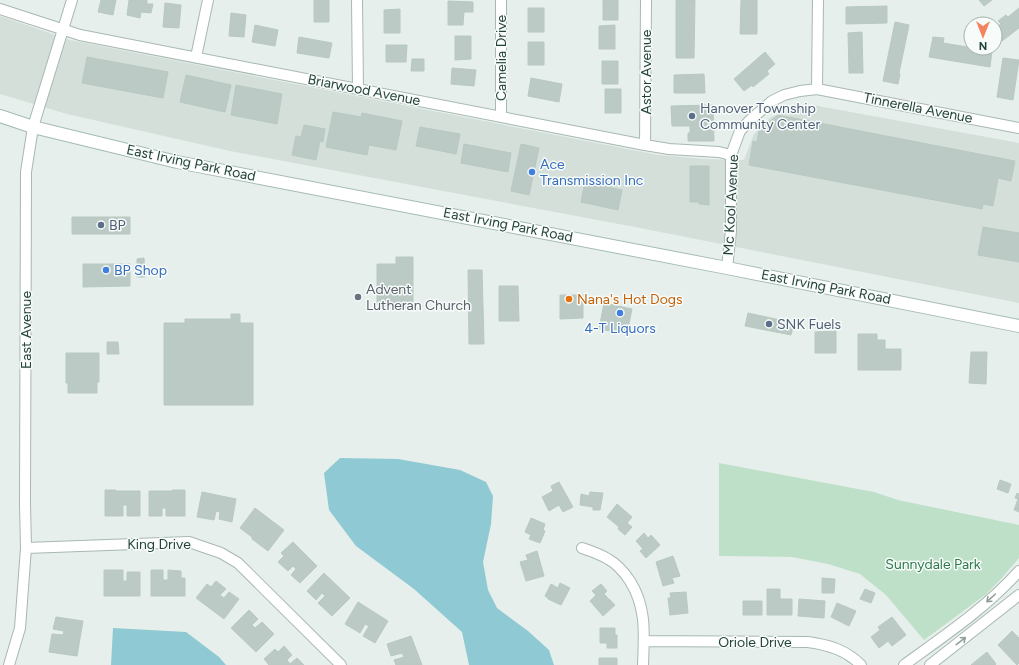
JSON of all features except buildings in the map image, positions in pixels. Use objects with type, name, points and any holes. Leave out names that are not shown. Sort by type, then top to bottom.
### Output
[{"type":"main road","name":"East Irving Park Road","points":[[0,116],[32,127],[177,162],[1019,326]]},
{"type":"street","name":"East Avenue","points":[[8,665],[20,628],[26,548],[26,172],[32,127],[72,0]]},
{"type":"street","points":[[196,57],[208,0]]},
{"type":"street","points":[[357,0],[358,89]]},
{"type":"street","name":"Camelia Drive","points":[[501,0],[501,117]]},
{"type":"street","name":"Astor Avenue","points":[[645,145],[646,0]]},
{"type":"street","points":[[817,89],[818,0]]},
{"type":"street","name":"Briarwood Avenue","points":[[0,9],[80,35],[645,145],[669,149],[719,152],[730,155]]},
{"type":"street","name":"Tinnerella Avenue","points":[[817,89],[1019,128]]},
{"type":"street","name":"Mc Kool Avenue","points":[[727,268],[731,231],[730,155],[740,131],[772,101],[784,95],[817,89]]},
{"type":"street","name":"King Drive","points":[[26,548],[189,542],[221,553],[238,563],[341,665]]},
{"type":"street","points":[[582,548],[608,559],[629,579],[642,608],[644,641],[643,665]]},
{"type":"street","points":[[904,665],[991,599],[1019,571]]},
{"type":"street","points":[[930,665],[1018,598],[1004,586]]},
{"type":"street","name":"Oriole Drive","points":[[644,641],[808,642],[834,647],[847,654],[861,665]]},
{"type":"shaded area","points":[[0,16],[70,40],[658,155],[704,159],[744,160],[754,134],[771,117],[796,106],[807,104],[1019,143],[1019,303],[635,227],[230,151],[67,114],[0,94]]},
{"type":"green space","name":"Sunnydale Park","points":[[719,463],[874,492],[898,500],[1019,525],[1019,558],[985,595],[924,640],[886,595],[860,574],[828,564],[792,557],[719,556]]},
{"type":"water","points":[[340,458],[398,459],[460,470],[486,482],[493,496],[491,524],[483,562],[488,590],[497,608],[528,631],[549,650],[554,665],[469,665],[462,632],[414,589],[356,546],[329,510],[324,473]]},
{"type":"water","points":[[113,628],[186,632],[219,657],[226,665],[111,665]]},
{"type":"place","name":"Hanover Township Community Center","points":[[692,116]]},
{"type":"place","name":"Ace Transmission Inc","points":[[532,172]]},
{"type":"place","name":"BP","points":[[101,225]]},
{"type":"place","name":"BP Shop","points":[[106,270]]},
{"type":"place","name":"Advent Lutheran Church","points":[[358,297]]},
{"type":"place","name":"Nana's Hot Dogs","points":[[569,299]]},
{"type":"place","name":"4-T Liquors","points":[[620,313]]},
{"type":"place","name":"SNK Fuels","points":[[769,324]]}]
